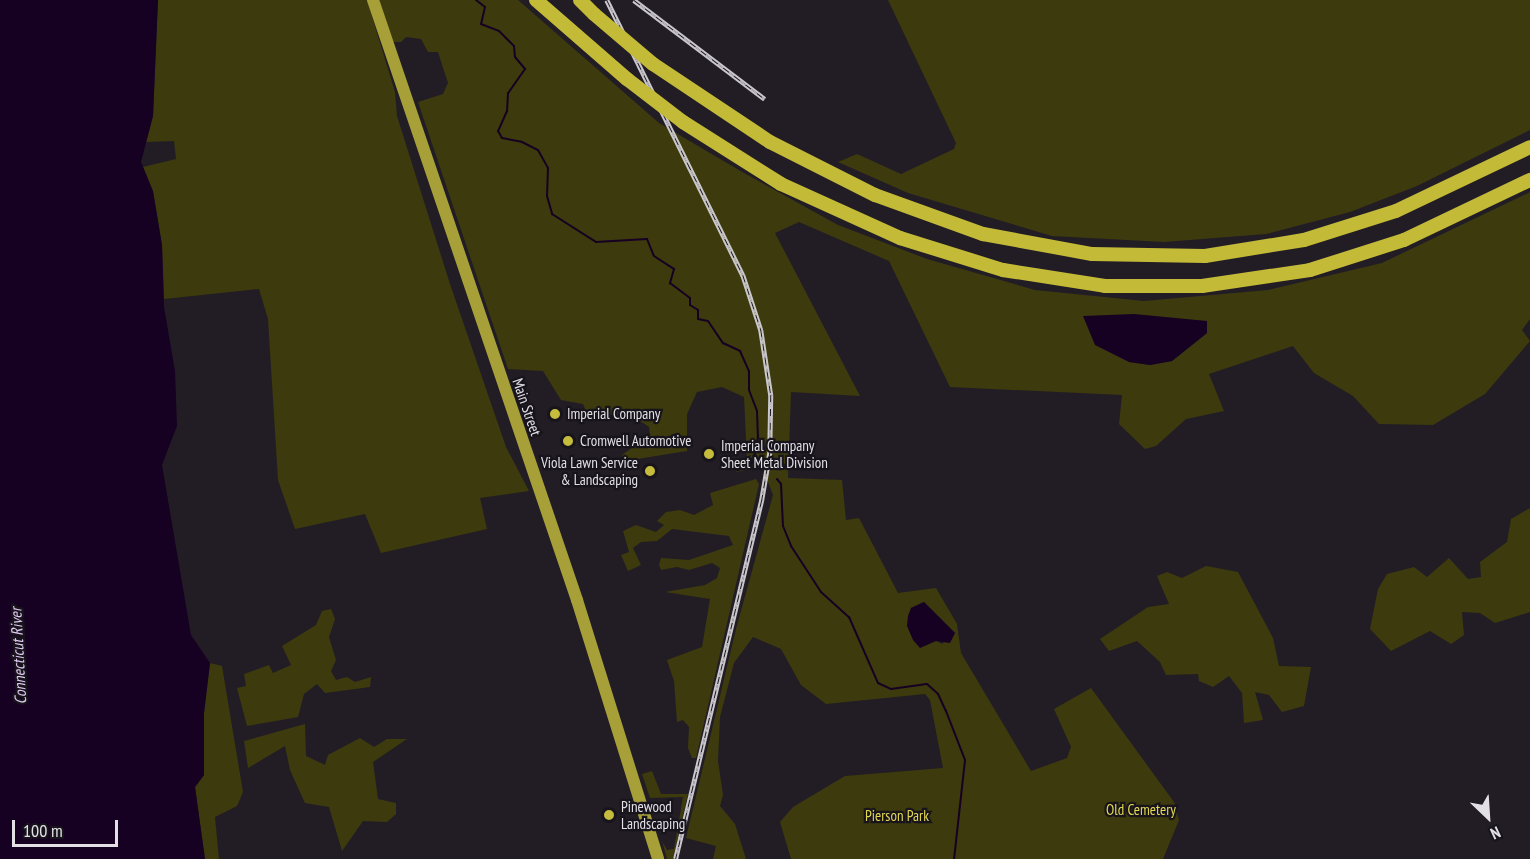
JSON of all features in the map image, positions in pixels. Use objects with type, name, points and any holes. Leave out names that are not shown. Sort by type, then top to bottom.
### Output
[{"type":"highway","points":[[536,0],[627,79],[682,122],[788,187],[900,238],[1003,270],[1118,287],[1214,285],[1310,270],[1404,240],[1530,180]]},
{"type":"highway","points":[[580,0],[653,64],[761,137],[874,195],[989,236],[1092,254],[1205,256],[1304,240],[1406,207],[1530,147]]},
{"type":"main road","name":"Main Street","points":[[373,0],[577,600],[658,859]]},
{"type":"green space","points":[[158,0],[367,0],[395,92],[397,116],[450,284],[506,447],[529,491],[480,498],[487,529],[381,553],[365,514],[295,529],[278,480],[268,319],[259,289],[164,299],[162,245],[153,192],[143,167],[176,159],[174,141],[146,142],[153,116]]},
{"type":"green space","points":[[379,0],[518,0],[659,123],[744,173],[838,225],[927,259],[1035,290],[1144,301],[1268,290],[1382,263],[1530,192],[1530,319],[1522,330],[1530,341],[1485,394],[1433,425],[1379,424],[1353,396],[1314,373],[1293,346],[1209,374],[1224,411],[1186,419],[1156,446],[1145,449],[1119,424],[1122,395],[950,387],[889,261],[799,222],[775,233],[860,396],[791,392],[788,478],[842,480],[846,520],[859,518],[898,593],[936,588],[957,624],[961,653],[1031,771],[1067,758],[1071,747],[1054,709],[1091,688],[1174,802],[1179,820],[1163,859],[791,859],[780,822],[793,807],[845,776],[943,768],[930,700],[925,694],[826,704],[801,685],[781,649],[753,637],[734,663],[720,717],[718,761],[723,795],[720,806],[735,824],[746,859],[713,859],[716,846],[686,838],[736,629],[773,495],[762,466],[736,472],[747,459],[744,397],[722,387],[697,392],[687,414],[687,451],[625,461],[622,455],[650,435],[649,427],[633,416],[603,415],[589,418],[583,404],[561,400],[543,371],[508,369],[418,102],[443,94],[448,83],[438,52],[428,52],[421,39],[406,37],[401,42],[392,42]],"holes":[[[1207,333],[1172,361],[1150,365],[1129,362]],[[924,602],[955,633],[942,644],[907,626],[911,608]]]},
{"type":"green space","points":[[888,0],[1530,0],[1530,130],[1417,186],[1350,212],[1266,234],[1164,242],[1052,236],[908,193],[838,162],[857,154],[901,174],[954,149],[956,143]]},
{"type":"green space","points":[[756,479],[759,484],[696,758],[692,758],[688,748],[689,727],[683,720],[677,722],[674,681],[667,660],[702,647],[710,599],[665,592],[705,585],[717,578],[720,568],[712,563],[689,570],[677,567],[661,570],[659,565],[661,558],[689,560],[733,545],[729,536],[672,529],[657,541],[641,542],[633,548],[641,565],[628,571],[621,555],[629,552],[623,531],[636,525],[656,532],[664,525],[657,521],[666,512],[680,510],[694,515],[713,505],[710,493]]},
{"type":"green space","points":[[1530,508],[1530,612],[1495,623],[1480,613],[1462,612],[1464,635],[1451,644],[1430,631],[1391,651],[1370,629],[1378,589],[1387,574],[1414,567],[1427,577],[1449,558],[1468,579],[1481,577],[1480,562],[1507,542],[1511,519]]},
{"type":"green space","points":[[1206,566],[1238,572],[1273,638],[1279,666],[1311,667],[1304,706],[1282,712],[1269,695],[1255,692],[1263,720],[1244,723],[1242,693],[1229,676],[1213,687],[1199,681],[1198,674],[1166,675],[1160,662],[1137,641],[1109,651],[1100,639],[1148,607],[1169,604],[1157,576],[1167,572],[1182,578]]},
{"type":"green space","points":[[331,609],[335,619],[329,637],[336,660],[331,671],[336,680],[347,677],[355,682],[371,677],[370,687],[325,693],[317,684],[304,694],[298,717],[247,726],[237,688],[246,686],[244,674],[269,665],[273,673],[291,665],[282,646],[316,625],[322,611]]},
{"type":"green space","points":[[210,663],[222,666],[243,792],[237,806],[215,817],[219,859],[205,859],[195,787],[204,775],[204,713]]},
{"type":"green space","points":[[305,724],[306,756],[325,765],[328,755],[360,738],[374,747],[387,739],[407,739],[373,762],[378,799],[396,803],[396,814],[387,822],[363,821],[342,851],[329,807],[305,803],[290,770],[285,746],[248,768],[244,741]]},
{"type":"green space","points":[[652,771],[661,794],[688,794],[673,859],[667,859],[662,841],[667,850],[674,849],[683,797],[650,798],[642,774]]},
{"type":"water","name":"Connecticut River","points":[[0,0],[158,0],[153,116],[141,162],[153,191],[162,245],[164,307],[175,371],[177,426],[162,465],[191,635],[210,663],[204,713],[204,775],[195,787],[205,859],[0,859]]},
{"type":"water","points":[[1134,314],[1207,321],[1207,333],[1172,361],[1150,365],[1129,362],[1095,345],[1083,316]]},
{"type":"water","points":[[924,602],[955,633],[950,643],[936,641],[920,648],[913,640],[907,626],[908,616],[911,608]]},
{"type":"waterway","points":[[476,0],[485,7],[481,24],[499,31],[514,46],[515,57],[525,69],[508,93],[507,111],[498,131],[502,138],[522,142],[538,150],[548,168],[547,196],[552,214],[596,242],[647,239],[654,256],[674,269],[670,283],[690,298],[690,305],[698,310],[698,319],[708,321],[723,343],[740,351],[749,371],[749,390],[757,411],[758,437],[753,462]]},
{"type":"waterway","points":[[738,470],[753,462],[758,466]]},
{"type":"waterway","points":[[777,479],[781,484],[783,526],[791,546],[821,592],[849,617],[878,683],[891,689],[927,684],[938,694],[946,711],[965,760],[954,859]]},
{"type":"railway","points":[[607,0],[743,275],[761,330],[771,395],[770,453],[762,500],[676,859]]},
{"type":"railway","points":[[634,0],[765,99]]},
{"type":"place","name":"Imperial Company","points":[[555,414]]},
{"type":"place","name":"Cromwell Automotive","points":[[568,441]]},
{"type":"place","name":"Imperial Company Sheet Metal Division","points":[[709,454]]},
{"type":"place","name":"Viola Lawn Service & Landscaping","points":[[650,471]]},
{"type":"place","name":"Pinewood Landscaping","points":[[609,815]]},
{"type":"park label","name":"Old Cemetery","points":[[1141,810]]},
{"type":"park label","name":"Pierson Park","points":[[897,816]]}]
